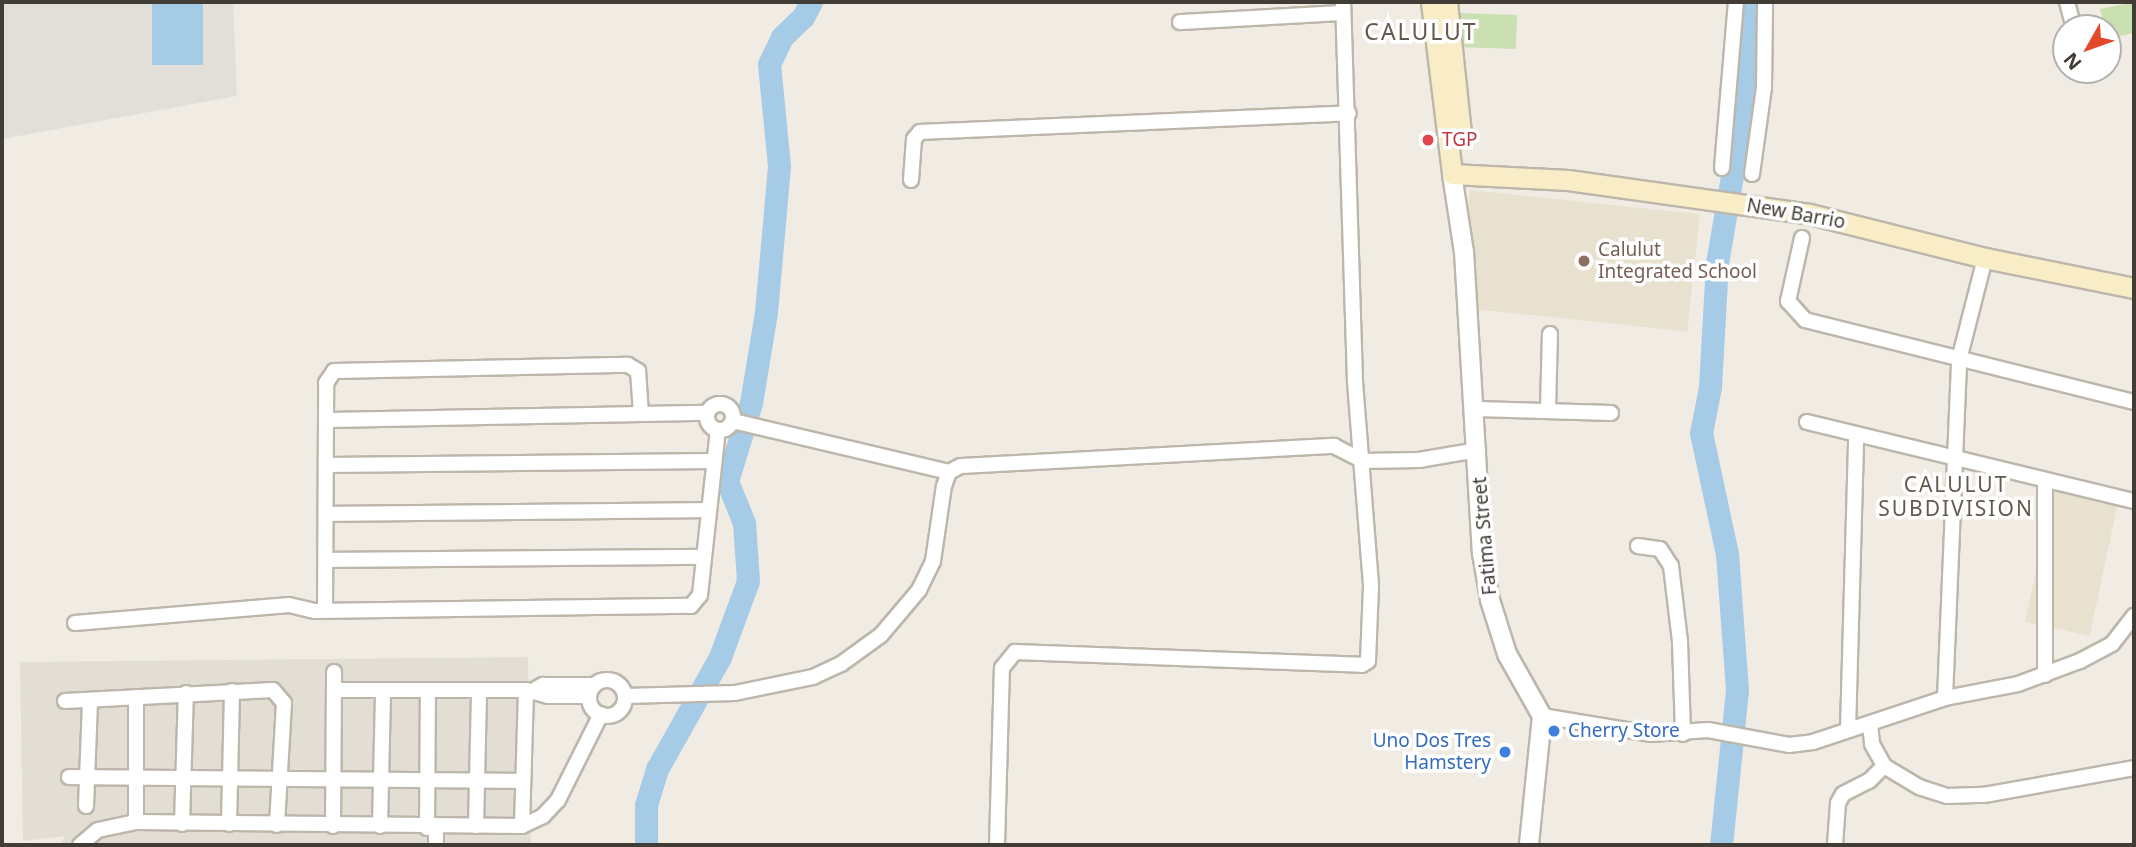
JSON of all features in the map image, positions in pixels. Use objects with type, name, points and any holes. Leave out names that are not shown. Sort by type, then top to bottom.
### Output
[{"type":"main road","points":[[1431,2],[1458,174]]},
{"type":"main road","points":[[1447,2],[1458,174]]},
{"type":"main road","name":"New Barrio","points":[[1458,174],[1638,190],[1810,214],[1985,258],[2134,288]]},
{"type":"street","points":[[1722,168],[1736,2]]},
{"type":"street","points":[[1752,174],[1764,88],[1765,2]]},
{"type":"street","points":[[997,845],[1002,668],[1015,652],[1362,665],[1368,661],[1371,585],[1363,461],[1354,381],[1349,113],[1343,7],[1181,22]]},
{"type":"street","points":[[911,180],[914,139],[920,132],[1349,113]]},
{"type":"street","name":"Fatima Street","points":[[1458,174],[1459,215],[1477,409],[1482,553],[1490,600],[1507,654],[1542,716]]},
{"type":"street","points":[[1801,238],[1788,301],[1794,313],[1805,320],[2134,402]]},
{"type":"street","points":[[1945,698],[1959,360],[1985,258]]},
{"type":"street","points":[[1548,409],[1550,334]]},
{"type":"street","points":[[325,610],[328,465],[326,383],[341,369],[628,365],[638,371],[641,414]]},
{"type":"street","points":[[718,430],[710,426],[707,413],[712,405],[726,405],[736,421]]},
{"type":"street","points":[[1477,409],[1548,409],[1611,413]]},
{"type":"street","points":[[328,420],[707,413]]},
{"type":"street","points":[[718,430],[736,421],[949,472],[961,466],[1150,453],[1334,446],[1363,461],[1419,460],[1478,450]]},
{"type":"street","points":[[1807,422],[2134,501]]},
{"type":"street","points":[[75,623],[289,605],[325,610],[684,607],[700,595],[712,461],[718,430]]},
{"type":"street","points":[[1848,730],[1856,435]]},
{"type":"street","points":[[328,465],[712,461]]},
{"type":"street","points":[[625,696],[715,696],[813,677],[841,664],[881,635],[904,613],[933,561],[949,472]]},
{"type":"street","points":[[2045,481],[2045,675]]},
{"type":"street","points":[[326,514],[708,510]]},
{"type":"street","points":[[1638,546],[1660,549],[1671,566],[1680,642],[1683,734]]},
{"type":"street","points":[[326,560],[704,557]]},
{"type":"street","points":[[1529,845],[1542,716],[1651,734],[1722,732],[1789,745],[1870,724],[1945,698],[2045,675],[2112,644],[2134,616]]},
{"type":"street","points":[[333,826],[334,671]]},
{"type":"street","points":[[334,690],[529,690],[543,684],[592,690],[610,680],[620,686],[625,696]]},
{"type":"street","points":[[65,701],[273,690],[281,695],[277,825]]},
{"type":"street","points":[[380,826],[383,690]]},
{"type":"street","points":[[428,690],[428,780],[431,828],[436,845]]},
{"type":"street","points":[[476,826],[479,690]]},
{"type":"street","points":[[522,826],[529,690]]},
{"type":"street","points":[[592,690],[592,707],[600,714],[618,712],[625,696]]},
{"type":"street","points":[[229,824],[232,691]]},
{"type":"street","points":[[182,824],[186,693]]},
{"type":"street","points":[[135,822],[136,697]]},
{"type":"street","points":[[86,806],[90,700]]},
{"type":"street","points":[[80,845],[98,830],[135,822],[431,828],[522,826],[543,816],[558,800],[600,714]]},
{"type":"street","points":[[1870,724],[1872,744],[1884,766],[1919,787],[1959,797],[2134,768]]},
{"type":"street","points":[[1835,845],[1838,803],[1843,794],[1869,781],[1884,766]]},
{"type":"street","points":[[69,777],[231,777],[332,782],[523,781]]},
{"type":"shaded area","points":[[2,2],[233,2],[237,96],[2,139]]},
{"type":"shaded area","name":"Calulut Integrated School","points":[[1470,190],[1700,214],[1687,331],[1458,307]]},
{"type":"shaded area","points":[[2053,491],[2118,505],[2090,636],[2025,622]]},
{"type":"shaded area","points":[[528,657],[531,845],[59,845],[65,836],[23,841],[20,662]]},
{"type":"green space","points":[[2134,2],[2134,33],[2122,36],[2122,14],[2101,14],[2100,9]]},
{"type":"green space","points":[[1460,13],[1517,15],[1516,49],[1459,47]]},
{"type":"water","points":[[152,2],[203,2],[203,65],[152,65]]},
{"type":"waterway","points":[[646,845],[646,805],[657,769],[720,657],[748,581],[744,523],[727,481],[751,403],[766,312],[779,166],[769,64],[782,37],[803,17],[811,2]]},
{"type":"waterway","points":[[1721,845],[1737,690],[1727,554],[1701,433],[1710,387],[1717,263],[1741,124],[1755,2]]},
{"type":"place","name":"TGP","points":[[1428,140]]},
{"type":"place","name":"Calulut Integrated School","points":[[1584,261]]},
{"type":"place","name":"Cherry Store","points":[[1554,731]]},
{"type":"place","name":"Uno Dos Tres Hamstery","points":[[1505,752]]},
{"type":"district","name":"CALULUT","points":[[1421,31]]},
{"type":"district","name":"CALULUT SUBDIVISION","points":[[1956,496]]}]
